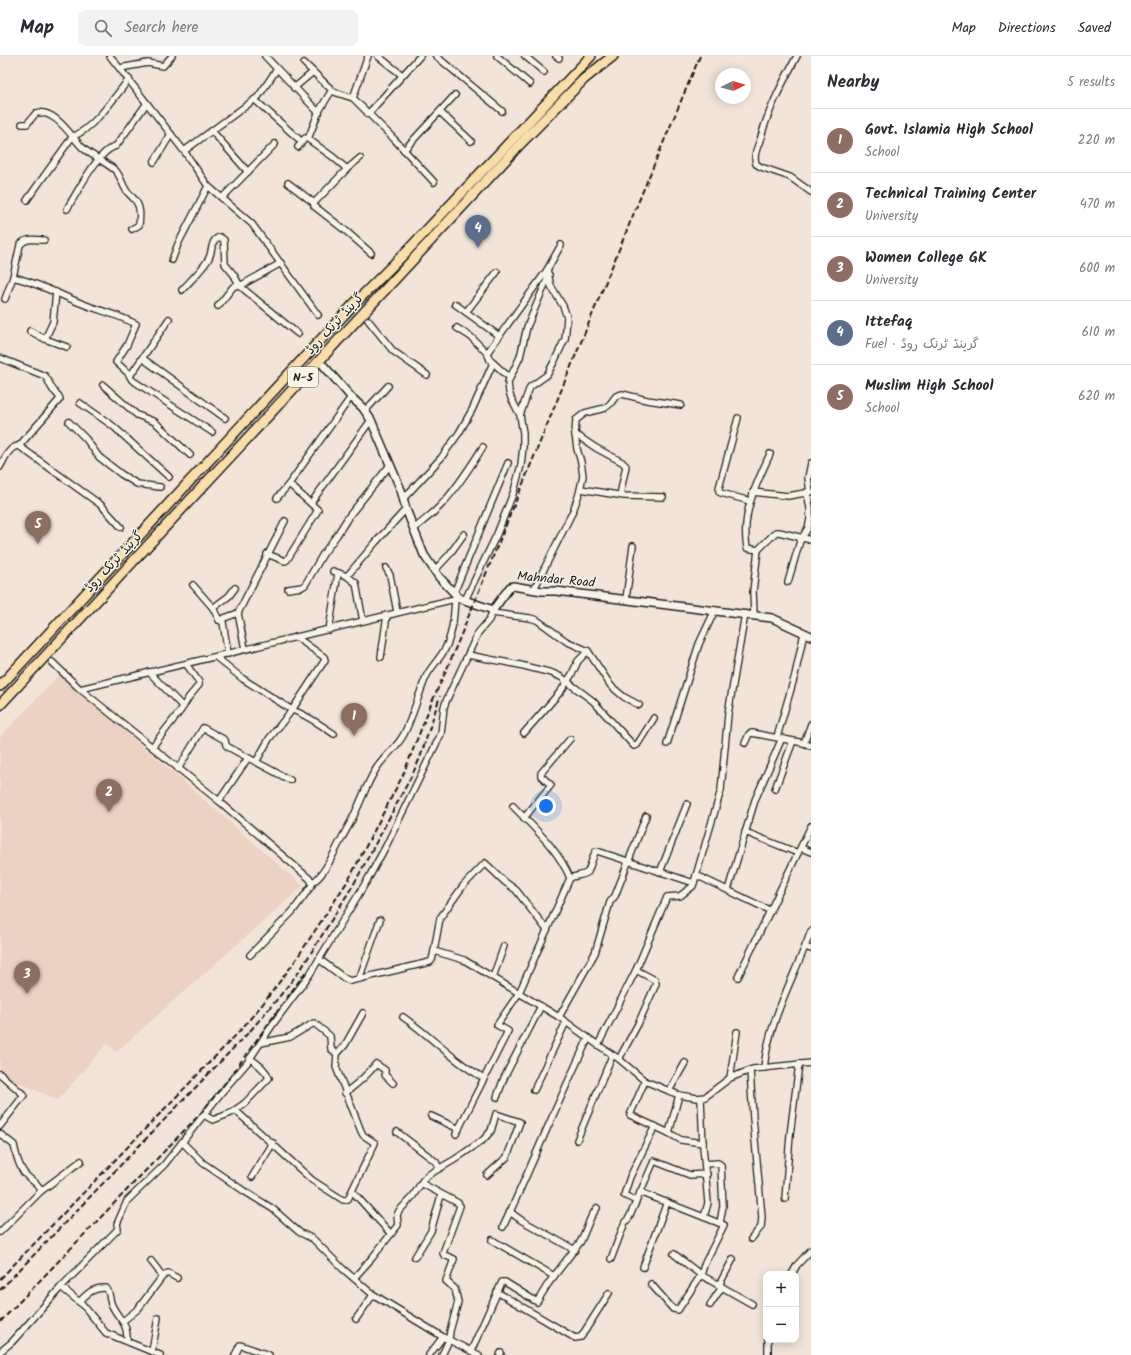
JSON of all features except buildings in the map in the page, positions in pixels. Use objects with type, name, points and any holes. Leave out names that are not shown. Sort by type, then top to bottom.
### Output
[{"type":"highway","name":"گرینڈ ٹرنک روڈ","points":[[0,686],[352,306],[406,252],[591,56]]},
{"type":"highway","name":"گرینڈ ٹرنک روڈ","points":[[0,705],[365,318],[456,213],[555,108],[584,79],[613,56]]},
{"type":"highway","points":[[352,306],[365,318]]},
{"type":"street","points":[[110,56],[184,151],[208,186],[252,224],[318,315]]},
{"type":"street","points":[[120,68],[148,63],[163,66],[172,56]]},
{"type":"street","points":[[265,56],[319,113]]},
{"type":"street","points":[[353,98],[368,56]]},
{"type":"street","points":[[378,56],[402,75]]},
{"type":"street","points":[[368,114],[420,56]]},
{"type":"street","points":[[436,56],[502,111]]},
{"type":"street","points":[[497,56],[530,84]]},
{"type":"street","points":[[525,56],[544,72]]},
{"type":"street","points":[[797,56],[769,111],[754,157],[756,164],[790,177],[811,192]]},
{"type":"street","points":[[304,63],[332,90],[343,96],[353,98],[434,182]]},
{"type":"street","points":[[184,151],[255,100],[262,93],[276,69]]},
{"type":"street","points":[[294,88],[313,72]]},
{"type":"street","points":[[27,200],[72,137],[78,135],[102,114],[129,79]]},
{"type":"street","points":[[308,139],[319,113],[332,90]]},
{"type":"street","points":[[404,150],[455,96]]},
{"type":"street","points":[[255,100],[302,142]]},
{"type":"street","points":[[67,209],[98,159],[108,149],[116,146],[147,103]]},
{"type":"street","points":[[22,124],[27,124],[36,113],[43,112],[52,116],[74,136],[82,147],[116,172],[126,190],[136,201],[139,207],[139,225],[132,229]]},
{"type":"street","points":[[440,112],[471,141]]},
{"type":"street","points":[[212,131],[248,172]]},
{"type":"street","points":[[154,162],[171,134]]},
{"type":"street","points":[[298,147],[305,138],[308,139]]},
{"type":"street","points":[[308,139],[347,169]]},
{"type":"street","points":[[222,198],[275,144]]},
{"type":"street","points":[[314,203],[347,169],[360,158]]},
{"type":"street","points":[[288,183],[314,203],[314,206],[317,209],[346,231],[371,254]]},
{"type":"street","points":[[172,260],[208,186]]},
{"type":"street","points":[[182,290],[208,260],[214,242],[220,237],[224,240],[225,264],[234,275],[240,286],[298,334]]},
{"type":"street","points":[[5,299],[13,277],[20,245],[27,239],[44,240]]},
{"type":"street","points":[[80,689],[459,598],[496,534],[514,491],[523,447],[523,433],[520,416],[512,402],[508,386],[510,378],[520,357],[527,327],[548,272],[561,245]]},
{"type":"street","points":[[218,306],[232,287],[240,286],[281,263]]},
{"type":"street","points":[[466,312],[497,272]]},
{"type":"street","points":[[487,353],[548,272]]},
{"type":"street","points":[[520,416],[530,387],[547,375],[563,344],[566,330],[567,317],[551,286],[548,272]]},
{"type":"street","points":[[13,277],[36,284],[83,304],[127,319],[136,324],[127,344],[116,362],[132,380],[212,432]]},
{"type":"street","points":[[46,339],[53,322],[56,292]]},
{"type":"street","points":[[455,304],[499,336]]},
{"type":"street","points":[[365,318],[393,351],[427,375]]},
{"type":"street","points":[[130,376],[169,320]]},
{"type":"street","points":[[457,328],[471,337],[487,353],[490,360],[510,378]]},
{"type":"street","points":[[30,331],[67,347]]},
{"type":"street","points":[[0,358],[45,376],[53,390],[59,395],[60,399],[19,446],[15,446],[12,449],[0,467]]},
{"type":"street","points":[[142,358],[225,418]]},
{"type":"street","points":[[404,498],[441,458],[459,433],[472,410],[493,363]]},
{"type":"street","points":[[324,366],[365,411],[371,420],[404,498],[406,509],[424,555],[459,598],[493,612],[537,620],[566,641],[588,651],[611,686],[624,697],[639,705]]},
{"type":"street","points":[[103,385],[137,415],[155,422],[190,455]]},
{"type":"street","points":[[365,411],[388,386]]},
{"type":"street","points":[[534,590],[573,511],[580,489],[583,476],[575,434],[576,420],[586,413],[605,408],[619,394],[660,403],[681,405]]},
{"type":"street","points":[[277,498],[289,484],[351,397]]},
{"type":"street","points":[[80,403],[113,426],[169,477]]},
{"type":"street","points":[[738,418],[719,492],[750,500]]},
{"type":"street","points":[[311,503],[371,420]]},
{"type":"street","points":[[69,422],[86,439],[99,457],[121,474],[137,484],[160,487]]},
{"type":"street","points":[[575,434],[596,448],[622,462],[626,466],[620,495]]},
{"type":"street","points":[[19,446],[101,505],[121,527]]},
{"type":"street","points":[[414,529],[452,493],[483,447]]},
{"type":"street","points":[[758,550],[747,548],[745,536],[746,519],[750,500],[770,454]]},
{"type":"street","points":[[250,955],[292,911],[312,882],[319,878],[355,813],[379,764],[397,745],[404,735],[426,676],[443,652],[447,643],[459,598],[508,462]]},
{"type":"street","points":[[788,582],[803,537],[808,528],[811,514],[808,478],[811,463]]},
{"type":"street","points":[[288,589],[302,587],[305,585],[323,554],[349,516],[390,465]]},
{"type":"street","points":[[267,554],[285,562],[318,510],[289,484]]},
{"type":"street","points":[[580,489],[620,495],[663,497]]},
{"type":"street","points":[[753,492],[788,496],[809,492]]},
{"type":"street","points":[[347,576],[385,531],[406,509]]},
{"type":"street","points":[[245,649],[238,613],[285,521]]},
{"type":"street","points":[[754,615],[753,591],[758,550],[776,532],[811,540]]},
{"type":"street","points":[[435,570],[449,555],[464,534]]},
{"type":"street","points":[[626,599],[633,546]]},
{"type":"street","points":[[386,568],[390,575],[397,612]]},
{"type":"street","points":[[328,630],[336,572],[347,576],[356,583],[363,621]]},
{"type":"street","points":[[193,585],[214,608],[219,620],[222,622],[228,654]]},
{"type":"street","name":"Mahndar Road","points":[[493,612],[510,587],[513,586],[534,590],[556,591],[754,615],[772,618],[808,635]]},
{"type":"street","points":[[214,608],[229,596],[235,588]]},
{"type":"street","points":[[667,744],[698,644],[715,610]]},
{"type":"street","points":[[0,1352],[12,1342],[61,1287],[118,1229],[117,1224],[127,1201],[164,1165],[250,1058],[310,974],[368,879],[382,852],[441,734],[444,707],[478,633],[489,620],[493,612]]},
{"type":"street","points":[[219,620],[238,613]]},
{"type":"street","points":[[598,1045],[636,970],[667,898],[680,896],[693,886],[720,790],[728,714],[745,614]]},
{"type":"street","points":[[381,657],[387,615]]},
{"type":"street","points":[[728,890],[755,800],[780,738],[795,675],[808,635]]},
{"type":"street","points":[[256,762],[269,739],[292,710],[325,660],[324,657],[296,637]]},
{"type":"street","points":[[524,733],[562,691],[578,661],[588,651]]},
{"type":"street","points":[[468,655],[556,674],[593,701],[634,746],[637,745],[654,718]]},
{"type":"street","points":[[216,657],[243,678],[292,710],[300,713],[334,734]]},
{"type":"street","points":[[52,662],[80,689],[218,801],[312,882]]},
{"type":"street","points":[[152,747],[199,685],[199,682],[186,664]]},
{"type":"street","points":[[150,672],[182,707]]},
{"type":"street","points":[[804,743],[811,724]]},
{"type":"street","points":[[178,769],[203,728],[224,740],[228,747],[290,780]]},
{"type":"street","points":[[745,742],[749,734],[752,732],[793,740],[811,746]]},
{"type":"street","points":[[524,818],[551,785],[541,776],[541,773],[570,739]]},
{"type":"street","points":[[775,789],[793,740]]},
{"type":"street","points":[[218,801],[248,758]]},
{"type":"street","points":[[660,872],[687,804]]},
{"type":"street","points":[[513,806],[551,846],[566,867],[570,878]]},
{"type":"street","points":[[559,1017],[595,953],[610,902],[615,896],[646,816]]},
{"type":"street","points":[[738,977],[811,826]]},
{"type":"street","points":[[745,832],[799,850],[811,852]]},
{"type":"street","points":[[431,1116],[457,1132],[508,1031],[497,1025],[519,992],[570,878],[588,872],[595,852],[597,851],[694,883]]},
{"type":"street","points":[[319,959],[350,981],[430,962],[432,960],[440,918],[463,886],[485,863],[516,890],[547,930]]},
{"type":"street","points":[[696,875],[771,911]]},
{"type":"street","points":[[359,979],[380,920]]},
{"type":"street","points":[[764,1068],[765,1056],[772,1028],[788,987],[808,948],[811,931]]},
{"type":"street","points":[[493,977],[504,946]]},
{"type":"street","points":[[434,951],[464,960],[519,992],[559,1017],[612,1056],[619,1059],[645,1081],[679,1094],[701,1099],[706,1097],[730,1078],[750,1070],[811,1063]]},
{"type":"street","points":[[619,1059],[638,1024],[656,984],[655,980],[636,970]]},
{"type":"street","points":[[497,1097],[504,1078],[541,1006]]},
{"type":"street","points":[[235,1110],[307,1176],[329,1192],[345,1200],[348,1199],[375,1143],[363,1135],[361,1131],[336,1067],[337,1054],[346,1045],[363,1013]]},
{"type":"street","points":[[403,1017],[423,1031],[473,1072],[484,1078]]},
{"type":"street","points":[[534,1090],[566,1022]]},
{"type":"street","points":[[260,1043],[290,1037],[314,1023],[330,1036],[331,1049],[337,1054]]},
{"type":"street","points":[[730,1078],[737,1032]]},
{"type":"street","points":[[503,1228],[588,1039]]},
{"type":"street","points":[[577,1140],[612,1056]]},
{"type":"street","points":[[204,1115],[212,1120],[231,1113],[245,1103],[269,1078],[268,1073],[250,1058]]},
{"type":"street","points":[[669,1091],[685,1063]]},
{"type":"street","points":[[345,1093],[364,1078],[376,1064],[385,1070],[385,1075],[393,1083]]},
{"type":"street","points":[[785,1199],[790,1135],[799,1064]]},
{"type":"street","points":[[750,1070],[762,1217],[761,1227],[751,1239]]},
{"type":"street","points":[[0,1074],[24,1095],[0,1126]]},
{"type":"street","points":[[645,1081],[630,1115],[687,1142],[703,1143]]},
{"type":"street","points":[[669,1133],[679,1094]]},
{"type":"street","points":[[701,1099],[708,1203],[704,1217]]},
{"type":"street","points":[[354,1278],[392,1234],[398,1225],[397,1215],[399,1211],[428,1175],[454,1160],[482,1140],[491,1131],[496,1114],[520,1122],[507,1157],[487,1175]]},
{"type":"street","points":[[636,1201],[624,1195],[630,1177],[655,1126]]},
{"type":"street","points":[[397,1132],[436,1162],[439,1168]]},
{"type":"street","points":[[0,1134],[14,1146],[16,1156],[25,1175],[40,1187],[41,1191]]},
{"type":"street","points":[[182,1142],[203,1163],[244,1191],[274,1209],[299,1232],[313,1239],[373,1294],[448,1340],[479,1355]]},
{"type":"street","points":[[252,1177],[273,1144]]},
{"type":"street","points":[[0,1232],[41,1191],[81,1161]]},
{"type":"street","points":[[611,1259],[625,1222],[629,1218],[654,1161],[690,1175],[706,1174]]},
{"type":"street","points":[[705,1164],[718,1163],[721,1165],[724,1206],[720,1223]]},
{"type":"street","points":[[421,1183],[458,1203],[460,1206],[443,1253],[444,1255],[454,1259],[446,1281],[455,1289],[458,1302],[448,1340],[442,1355]]},
{"type":"street","points":[[352,1191],[392,1234]]},
{"type":"street","points":[[640,1192],[724,1225],[704,1265],[701,1275],[677,1310],[673,1309],[651,1284]]},
{"type":"street","points":[[415,1257],[431,1231],[441,1194]]},
{"type":"street","points":[[643,1267],[667,1202]]},
{"type":"street","points":[[471,1351],[502,1282],[505,1282],[537,1302],[554,1276],[575,1250],[597,1208]]},
{"type":"street","points":[[510,1212],[521,1220],[575,1250]]},
{"type":"street","points":[[492,1240],[554,1276]]},
{"type":"street","points":[[794,1271],[811,1250]]},
{"type":"street","points":[[674,1254],[701,1275],[752,1304]]},
{"type":"street","points":[[710,1304],[733,1259]]},
{"type":"street","points":[[151,1261],[162,1277]]},
{"type":"street","points":[[123,1321],[138,1309],[162,1277],[168,1273],[177,1278]]},
{"type":"street","points":[[61,1287],[79,1302],[106,1333],[160,1355]]},
{"type":"street","points":[[79,1302],[92,1290],[106,1288],[111,1304],[126,1328],[126,1341]]},
{"type":"street","points":[[497,1292],[578,1339],[581,1337],[609,1293]]},
{"type":"street","points":[[356,1318],[373,1294]]},
{"type":"street","points":[[152,1351],[158,1318]]},
{"type":"street","points":[[429,1355],[443,1337]]},
{"type":"street","points":[[768,1343],[768,1355]]},
{"type":"street","points":[[235,1355],[240,1345],[269,1355]]},
{"type":"shaded area","points":[[60,674],[303,886],[116,1052],[107,1043],[58,1100],[0,1074],[0,737]]},
{"type":"railway","points":[[0,1279],[237,1034],[262,1005],[293,964],[349,879],[403,775],[431,704],[449,664],[645,186],[700,56]]},
{"type":"railway","points":[[0,1290],[250,1031],[301,969],[355,882],[412,775],[420,758],[440,696]]},
{"type":"railway","points":[[0,1322],[201,1113],[230,1077],[307,970]]},
{"type":"place","name":"Ittefaq","points":[[478,248]]},
{"type":"place","name":"Muslim High School","points":[[38,544]]},
{"type":"place","name":"Govt. Islamia High School","points":[[354,736]]},
{"type":"place","name":"Technical Training Center","points":[[109,812]]},
{"type":"place","name":"Women College GK","points":[[27,994]]}]
